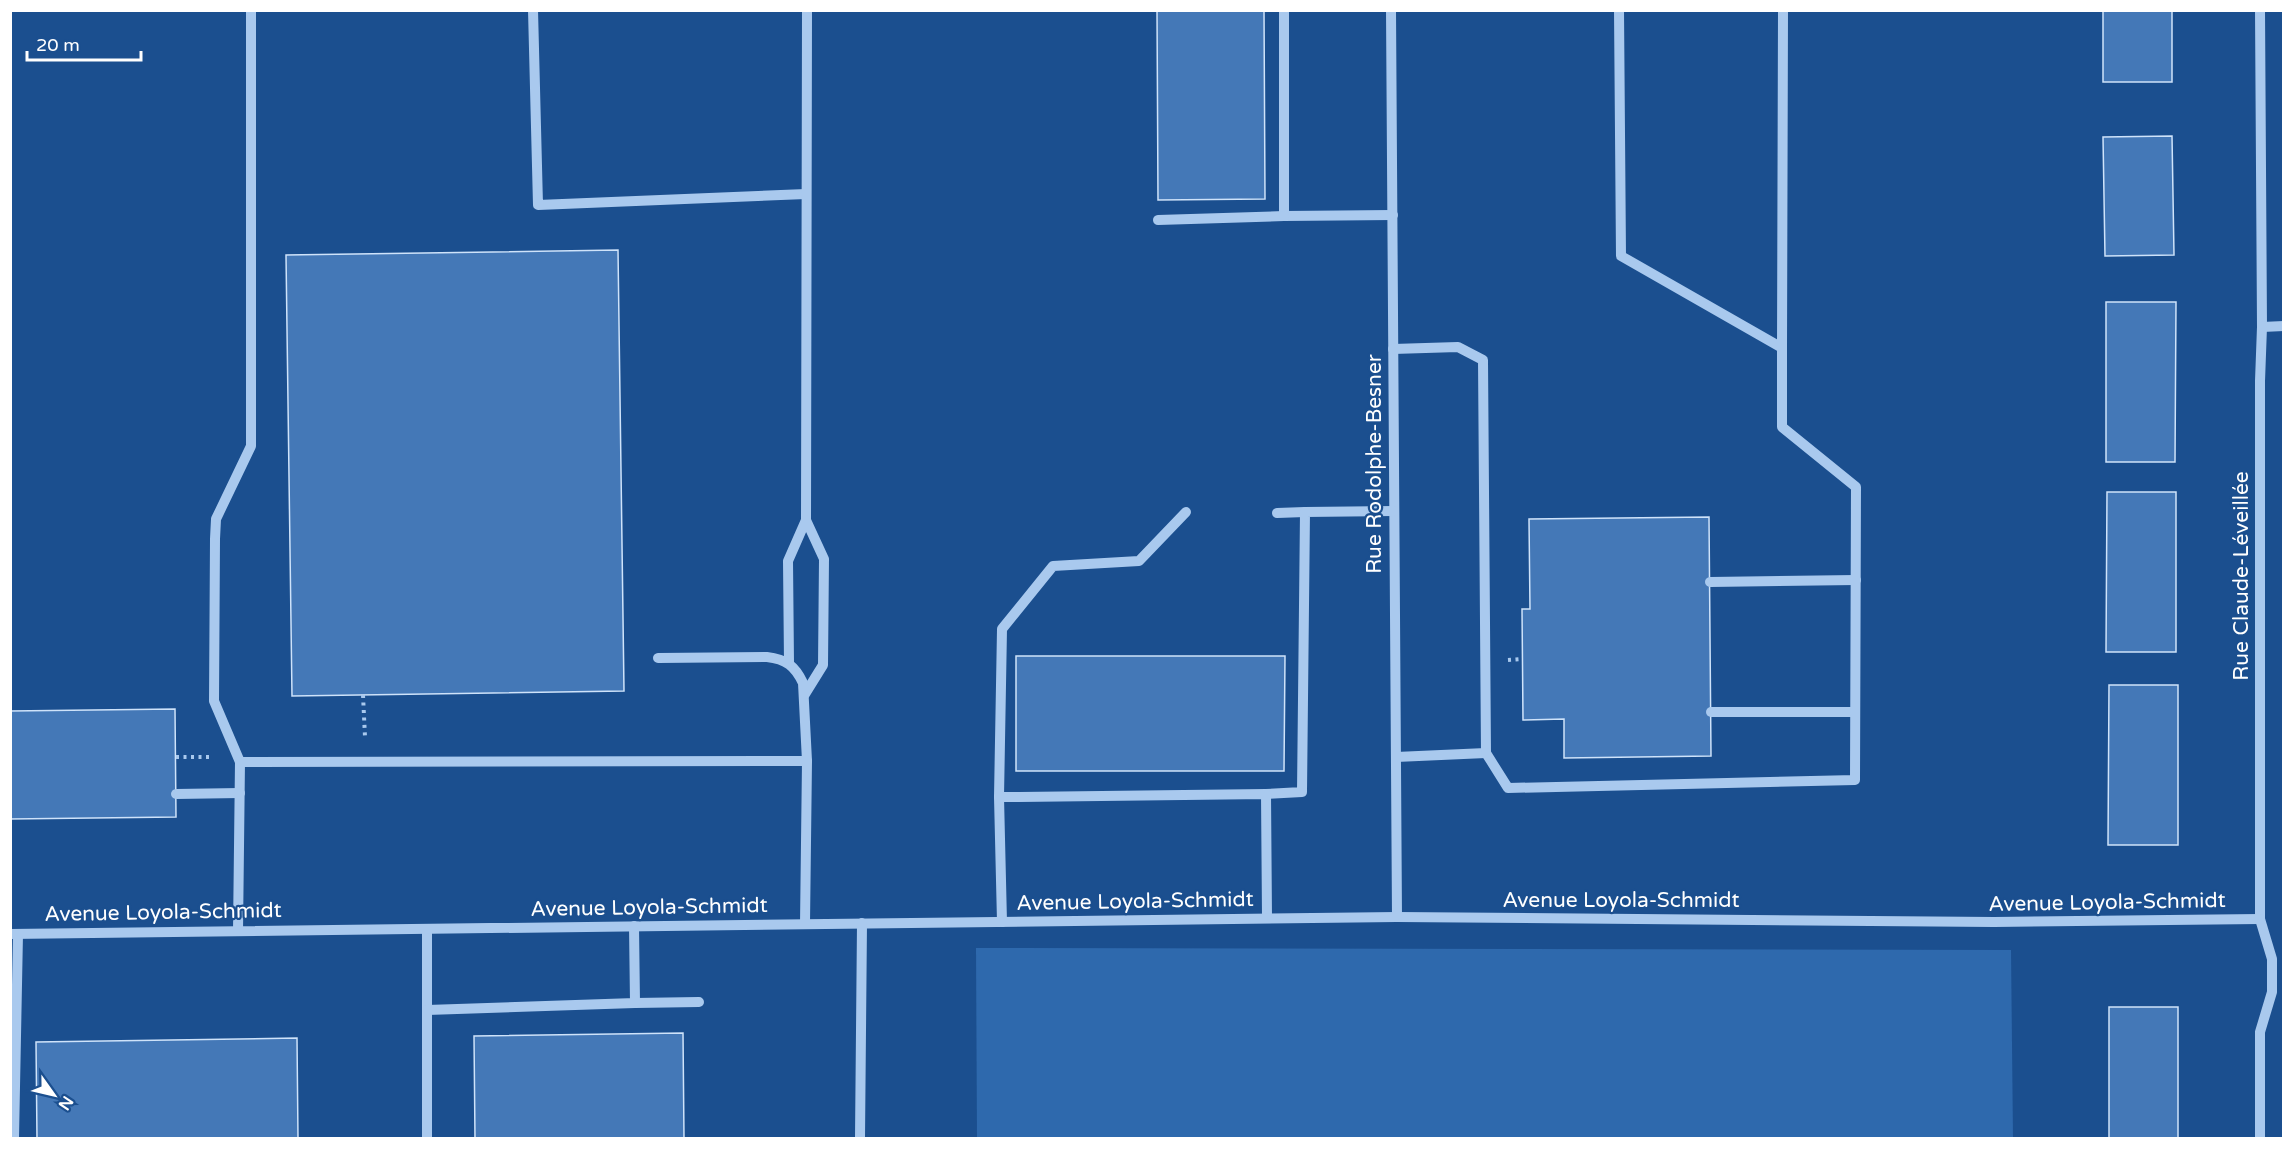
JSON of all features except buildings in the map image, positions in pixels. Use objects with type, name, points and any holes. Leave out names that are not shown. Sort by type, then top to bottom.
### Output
[{"type":"street","points":[[238,931],[240,762],[214,701],[214,540],[216,519],[251,446],[251,10]]},
{"type":"street","points":[[533,10],[538,205],[806,194]]},
{"type":"street","points":[[789,663],[788,561],[806,520],[807,10]]},
{"type":"street","points":[[1284,10],[1284,216]]},
{"type":"street","name":"Rue Rodolphe-Besner","points":[[1391,10],[1397,917]]},
{"type":"street","points":[[1619,10],[1621,256],[1782,348]]},
{"type":"street","points":[[1393,349],[1458,347],[1483,360],[1486,753],[1508,788],[1855,780],[1856,487],[1782,427],[1783,10]]},
{"type":"street","name":"Rue Claude-Léveillée","points":[[2260,10],[2262,327],[2260,381],[2260,919],[2272,959],[2272,992],[2260,1032],[2260,1138]]},
{"type":"street","points":[[1158,220],[1393,215]]},
{"type":"street","points":[[2262,327],[2283,326]]},
{"type":"street","points":[[1277,513],[1394,511]]},
{"type":"street","points":[[1002,922],[999,797],[1002,629],[1053,566],[1139,561],[1186,512]]},
{"type":"street","points":[[999,797],[1302,792],[1305,512]]},
{"type":"street","points":[[805,694],[823,665],[824,559],[806,520]]},
{"type":"street","points":[[1710,582],[1856,580]]},
{"type":"street","points":[[658,658],[780,658],[789,663],[803,683],[807,761],[805,924]]},
{"type":"street","points":[[1711,712],[1855,712]]},
{"type":"street","points":[[1396,757],[1486,753]]},
{"type":"street","points":[[240,762],[807,761]]},
{"type":"street","points":[[176,794],[240,793]]},
{"type":"street","points":[[1266,794],[1267,918]]},
{"type":"street","name":"Avenue Loyola-Schmidt","points":[[14,934],[1397,917],[1982,922],[2260,919]]},
{"type":"street","points":[[860,1138],[862,924]]},
{"type":"street","points":[[634,926],[635,1003]]},
{"type":"street","points":[[427,929],[427,1138]]},
{"type":"street","points":[[14,934],[14,1138]]},
{"type":"street","points":[[427,1010],[699,1002]]},
{"type":"path","points":[[363,695],[365,740]]},
{"type":"shaded area","points":[[976,948],[2011,950],[2013,1138],[977,1138]]}]
